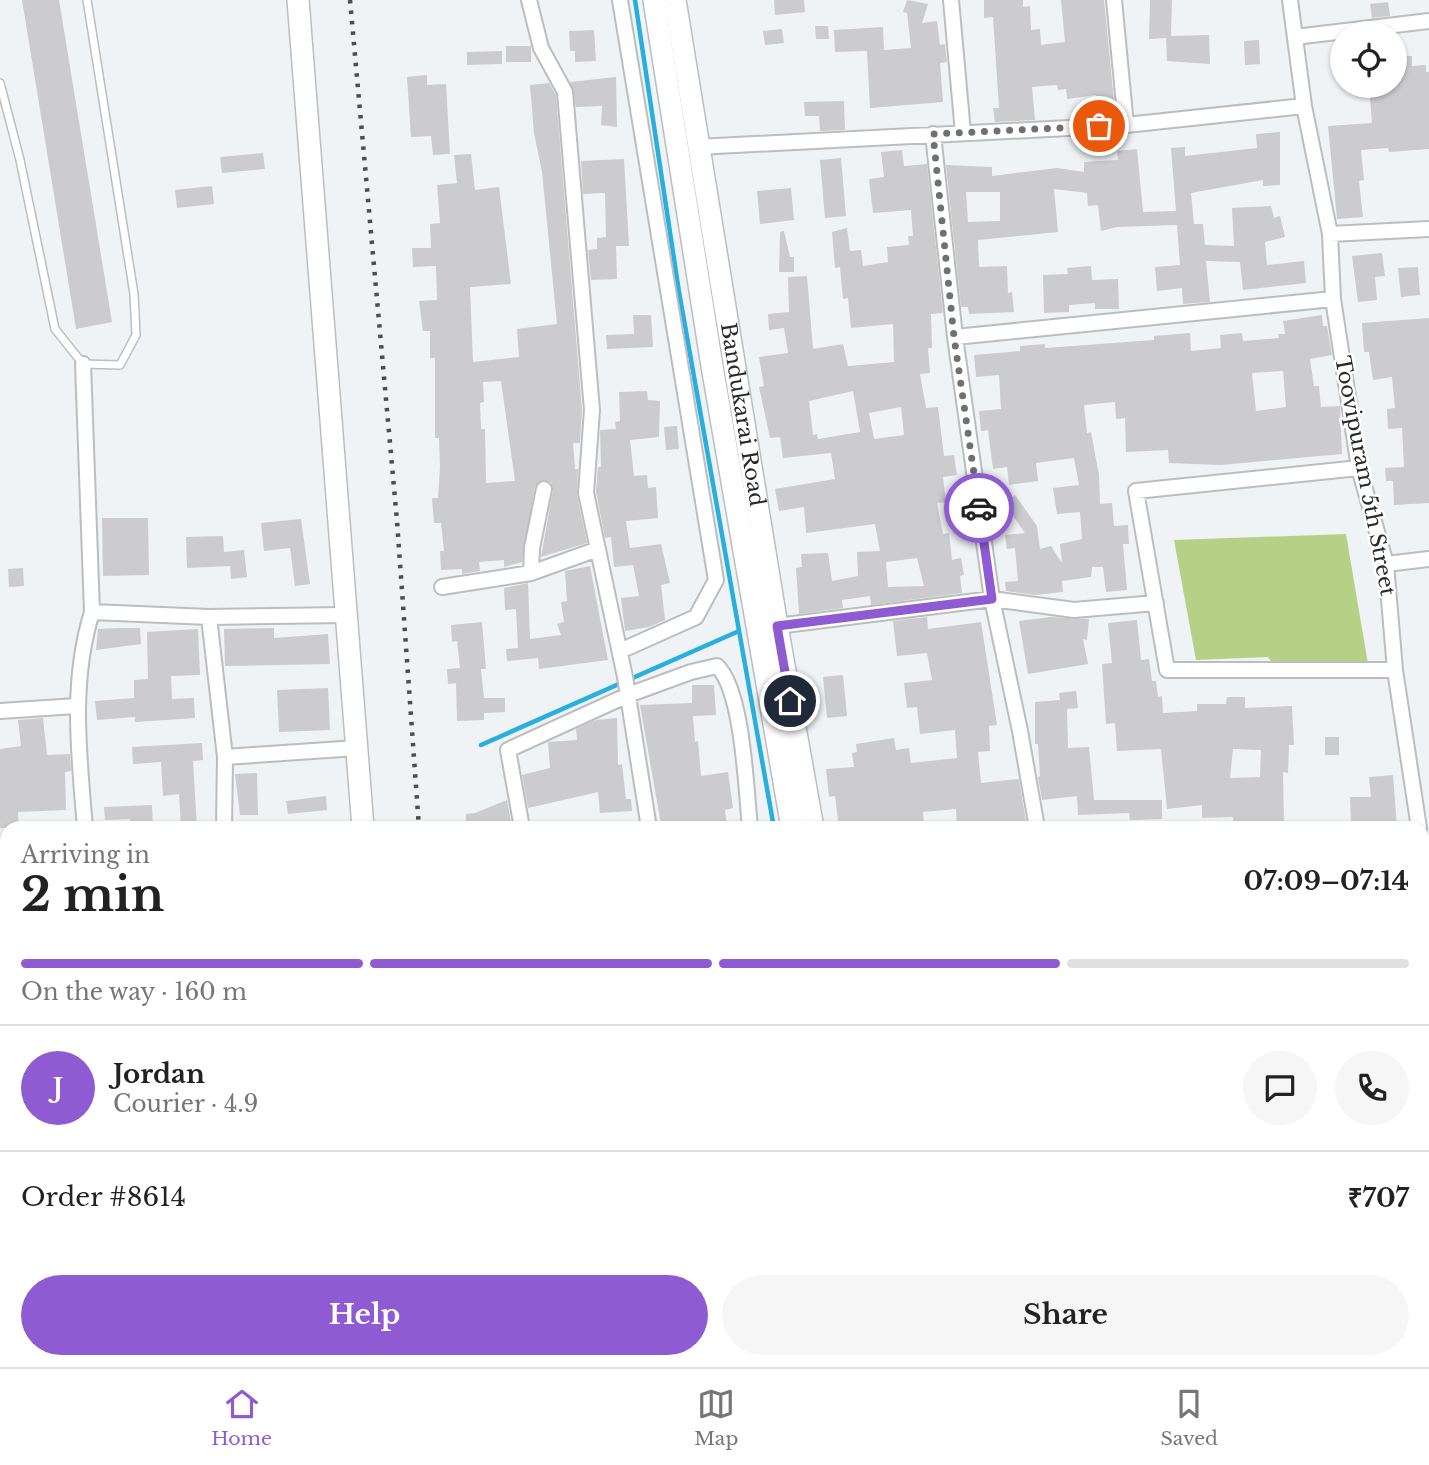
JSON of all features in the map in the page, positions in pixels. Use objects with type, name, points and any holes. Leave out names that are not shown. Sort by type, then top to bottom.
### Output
[{"type":"main road","points":[[298,0],[362,821]]},
{"type":"main road","name":"Bandukarai Road","points":[[654,0],[716,392],[791,821]]},
{"type":"main road","name":"Bandukarai Road","points":[[675,0],[697,147],[812,821]]},
{"type":"street","points":[[529,0],[541,48],[565,92],[592,410],[586,493],[627,687],[648,821]]},
{"type":"street","points":[[620,0],[716,580],[696,617],[620,651]]},
{"type":"street","points":[[951,0],[963,133]]},
{"type":"street","points":[[1114,0],[1126,125]]},
{"type":"street","name":"Toovipuram 5th Street","points":[[1290,0],[1304,106],[1330,234],[1333,299],[1359,468],[1386,564],[1395,670],[1418,821]]},
{"type":"street","points":[[1295,37],[1429,21]]},
{"type":"street","points":[[697,147],[1126,125],[1304,106]]},
{"type":"street","points":[[933,134],[954,337],[992,599],[1036,821]]},
{"type":"street","points":[[1330,234],[1429,229]]},
{"type":"street","points":[[954,337],[1333,299]]},
{"type":"street","points":[[83,364],[92,612],[82,644],[76,706],[84,821]]},
{"type":"street","points":[[1359,468],[1136,491],[1167,670],[1395,670]]},
{"type":"street","points":[[531,573],[532,548],[544,489]]},
{"type":"street","points":[[442,587],[531,573],[598,549]]},
{"type":"street","points":[[1386,564],[1429,559]]},
{"type":"street","points":[[777,626],[992,599],[1074,610],[1156,603]]},
{"type":"street","points":[[92,612],[209,617],[346,615]]},
{"type":"street","points":[[209,617],[225,757],[224,821]]},
{"type":"street","points":[[521,821],[508,750],[627,687],[717,666],[726,675],[736,705],[749,821]]},
{"type":"street","points":[[0,711],[76,706]]},
{"type":"street","points":[[225,757],[357,748]]},
{"type":"lane","points":[[0,83],[20,160],[55,329],[83,364],[120,365],[135,335],[134,294],[87,0]]},
{"type":"green space","points":[[1346,534],[1368,664],[1274,666],[1268,657],[1196,660],[1174,540]]},
{"type":"building","points":[[22,0],[59,0],[112,322],[76,329]]},
{"type":"building","points":[[774,0],[804,0],[805,12],[775,15]]},
{"type":"building","points":[[907,0],[928,4],[922,23],[937,21],[940,45],[945,44],[947,62],[940,63],[943,102],[870,108],[867,51],[835,52],[834,30],[883,27],[884,50],[911,48],[907,13],[903,12]]},
{"type":"building","points":[[984,0],[1023,0],[1023,7],[1030,6],[1031,30],[1040,29],[1041,45],[1065,42],[1061,0],[1104,0],[1115,111],[1098,113],[1096,95],[1067,99],[1066,89],[1058,90],[1057,85],[1032,87],[1035,120],[995,122],[993,108],[999,108],[993,17],[984,18]]},
{"type":"building","points":[[1150,0],[1172,0],[1171,36],[1209,35],[1210,64],[1167,61],[1166,38],[1149,39]]},
{"type":"building","points":[[1388,2],[1390,16],[1372,18],[1370,4]]},
{"type":"building","points":[[815,26],[828,26],[829,39],[816,39]]},
{"type":"building","points":[[782,29],[784,43],[765,45],[763,31]]},
{"type":"building","points":[[594,30],[596,61],[575,62],[575,51],[570,51],[569,31]]},
{"type":"building","points":[[1259,40],[1260,64],[1245,65],[1244,41]]},
{"type":"building","points":[[506,46],[531,46],[531,62],[506,62]]},
{"type":"building","points":[[502,51],[502,64],[467,65],[467,52]]},
{"type":"building","points":[[1407,56],[1412,56],[1412,66],[1426,65],[1426,72],[1429,72],[1429,149],[1389,152],[1388,148],[1361,150],[1364,180],[1359,181],[1363,217],[1337,219],[1328,126],[1372,123],[1370,98],[1407,98]]},
{"type":"building","points":[[427,75],[427,85],[446,84],[450,154],[433,155],[431,136],[411,137],[407,77]]},
{"type":"building","points":[[616,77],[617,127],[601,125],[602,106],[576,107],[570,82]]},
{"type":"building","points":[[549,83],[556,95],[582,410],[580,443],[573,443],[575,469],[578,469],[577,495],[587,543],[541,557],[553,490],[551,482],[542,480],[535,487],[522,562],[504,567],[504,560],[479,562],[480,571],[462,574],[462,569],[441,570],[440,551],[444,551],[441,523],[434,523],[432,498],[438,498],[440,467],[439,438],[435,438],[435,358],[430,358],[430,331],[423,331],[419,301],[437,300],[436,266],[413,267],[412,248],[431,248],[430,224],[440,223],[437,185],[457,183],[454,155],[471,154],[475,190],[499,187],[511,284],[470,287],[473,362],[519,357],[517,329],[557,324],[542,172],[534,133],[530,85]],"holes":[[[501,381],[515,481],[486,483],[485,429],[481,429],[480,403],[484,402],[483,382]]]},
{"type":"building","points":[[844,101],[845,130],[820,131],[819,116],[805,116],[804,102]]},
{"type":"building","points":[[1280,132],[1280,185],[1263,186],[1263,180],[1191,193],[1194,224],[1203,224],[1205,245],[1234,246],[1232,208],[1271,206],[1274,218],[1280,216],[1285,237],[1265,242],[1267,265],[1304,261],[1306,283],[1243,290],[1240,262],[1206,261],[1210,302],[1183,304],[1182,288],[1157,291],[1155,267],[1180,265],[1177,225],[1117,227],[1101,231],[1098,205],[1088,206],[1087,193],[1054,189],[1058,232],[978,240],[979,267],[1007,266],[1008,293],[1012,292],[1014,312],[969,314],[968,307],[961,307],[946,165],[992,167],[992,176],[1057,168],[1084,172],[1084,162],[1118,160],[1117,151],[1137,149],[1143,212],[1176,211],[1171,148],[1185,147],[1185,156],[1257,148],[1256,134]],"holes":[[[966,192],[1000,192],[1000,221],[968,222]]]},
{"type":"building","points":[[902,150],[904,166],[927,164],[943,313],[931,314],[932,348],[928,348],[930,373],[920,374],[926,408],[938,407],[944,456],[954,455],[957,475],[943,477],[946,502],[937,503],[943,534],[949,533],[952,560],[961,558],[964,575],[960,576],[962,593],[871,605],[870,596],[842,600],[843,608],[799,614],[796,568],[802,567],[801,554],[828,553],[832,581],[858,576],[857,552],[880,551],[875,524],[806,533],[804,507],[779,511],[775,489],[835,479],[831,453],[783,458],[780,437],[770,438],[759,387],[764,386],[759,357],[788,353],[784,328],[769,330],[768,314],[789,312],[788,277],[807,276],[813,349],[843,344],[848,366],[894,362],[893,324],[851,328],[848,298],[843,299],[840,267],[835,268],[832,232],[847,228],[850,251],[861,250],[863,266],[888,262],[887,247],[909,245],[908,236],[913,236],[911,210],[873,213],[869,179],[884,177],[881,152]],"holes":[[[853,391],[860,432],[818,439],[817,434],[813,435],[809,401]],[[901,407],[904,435],[874,439],[869,413]],[[917,558],[924,586],[888,587],[886,562]]]},
{"type":"building","points":[[263,153],[265,169],[222,173],[220,157]]},
{"type":"building","points":[[841,158],[846,216],[825,218],[820,160]]},
{"type":"building","points":[[624,159],[629,246],[616,246],[617,279],[591,280],[588,250],[597,249],[597,238],[606,237],[605,193],[583,194],[581,161]]},
{"type":"building","points":[[212,186],[214,204],[177,208],[175,190]]},
{"type":"building","points":[[791,188],[794,220],[760,224],[757,191]]},
{"type":"building","points":[[784,231],[790,257],[794,257],[794,272],[779,272],[780,232]]},
{"type":"building","points":[[1382,253],[1385,276],[1375,277],[1377,300],[1358,302],[1352,256]]},
{"type":"building","points":[[1091,266],[1092,280],[1118,279],[1119,309],[1095,309],[1095,303],[1069,305],[1069,312],[1044,313],[1043,275],[1068,274],[1067,268]]},
{"type":"building","points":[[1418,267],[1420,295],[1401,297],[1398,268]]},
{"type":"building","points":[[633,315],[651,315],[653,347],[607,349],[606,335],[634,334]]},
{"type":"building","points":[[1322,315],[1323,326],[1327,326],[1332,355],[1310,359],[1314,386],[1319,386],[1321,407],[1340,406],[1342,454],[1221,465],[1169,463],[1168,450],[1126,452],[1125,418],[1116,419],[1115,402],[1084,405],[1087,433],[1091,432],[1099,475],[1100,504],[1112,503],[1114,526],[1128,525],[1129,544],[1123,544],[1127,590],[1106,592],[1103,567],[1092,567],[1091,577],[1062,581],[1063,592],[1035,595],[1006,591],[1005,582],[1018,581],[1015,548],[1007,549],[1005,535],[1025,533],[1004,503],[1015,495],[1037,526],[1040,549],[1051,546],[1062,563],[1060,544],[1082,539],[1080,512],[1057,514],[1053,488],[1079,485],[1074,458],[1036,463],[1038,481],[1009,485],[1007,467],[993,469],[988,430],[981,431],[979,411],[1001,409],[999,375],[976,377],[974,355],[1020,351],[1020,346],[1045,344],[1045,348],[1154,340],[1154,336],[1190,333],[1191,351],[1221,348],[1220,335],[1242,333],[1243,341],[1279,338],[1278,334],[1285,334],[1283,321]],"holes":[[[1283,371],[1286,407],[1256,411],[1252,373]]]},
{"type":"building","points":[[1429,318],[1429,503],[1394,505],[1393,481],[1386,481],[1385,468],[1404,467],[1402,428],[1388,429],[1387,409],[1395,408],[1392,377],[1373,380],[1369,352],[1364,352],[1362,323]]},
{"type":"building","points":[[647,391],[648,400],[660,401],[659,437],[630,440],[634,476],[647,475],[648,488],[656,487],[658,518],[626,521],[630,548],[661,544],[670,583],[661,585],[665,620],[649,627],[625,631],[621,598],[639,596],[633,565],[614,567],[611,537],[605,538],[596,492],[598,467],[601,467],[600,430],[616,429],[615,422],[620,421],[619,392]]},
{"type":"building","points":[[677,426],[679,449],[666,450],[664,427]]},
{"type":"building","points":[[102,518],[148,518],[149,575],[103,576]]},
{"type":"building","points":[[301,519],[310,584],[295,586],[290,548],[264,551],[261,523]]},
{"type":"building","points":[[223,536],[224,552],[244,550],[247,577],[231,579],[230,566],[187,568],[186,537]]},
{"type":"building","points":[[590,566],[608,660],[539,669],[538,658],[507,661],[506,649],[518,648],[516,609],[505,610],[504,588],[528,583],[530,639],[561,635],[557,624],[564,622],[561,602],[567,601],[565,571]]},
{"type":"building","points":[[23,568],[24,586],[9,587],[8,569]]},
{"type":"building","points":[[927,617],[928,629],[981,622],[997,725],[989,726],[990,751],[978,752],[981,783],[1019,779],[1026,821],[957,821],[956,809],[923,812],[924,821],[838,821],[835,796],[829,797],[826,769],[854,767],[852,753],[857,752],[856,744],[894,738],[896,750],[909,748],[911,763],[957,758],[955,730],[920,734],[917,707],[907,708],[904,683],[932,680],[927,653],[897,656],[893,621]]},
{"type":"building","points":[[1051,617],[1089,619],[1087,640],[1083,639],[1088,664],[1028,674],[1019,621]]},
{"type":"building","points":[[1137,620],[1141,660],[1149,659],[1152,681],[1156,681],[1158,697],[1162,696],[1163,713],[1197,711],[1197,704],[1226,704],[1227,697],[1245,697],[1245,708],[1292,706],[1294,745],[1289,745],[1288,773],[1283,772],[1284,821],[1233,821],[1233,817],[1202,818],[1202,805],[1167,809],[1161,749],[1117,751],[1115,723],[1106,724],[1102,664],[1112,663],[1108,623]],"holes":[[[1233,749],[1261,750],[1260,777],[1230,778]]]},
{"type":"building","points":[[482,622],[486,669],[481,669],[484,698],[505,698],[505,712],[484,713],[484,720],[457,721],[456,683],[448,684],[447,669],[460,668],[457,641],[452,642],[451,625]]},
{"type":"building","points":[[140,628],[141,644],[96,650],[98,629]]},
{"type":"building","points":[[274,628],[274,638],[328,634],[330,664],[225,666],[224,629]]},
{"type":"building","points":[[198,629],[200,675],[171,676],[172,699],[194,698],[195,718],[135,722],[135,717],[97,720],[95,701],[134,698],[134,680],[148,679],[147,632]]},
{"type":"building","points":[[843,675],[847,716],[827,718],[823,677]]},
{"type":"building","points":[[692,685],[714,685],[716,715],[693,716],[695,742],[698,741],[701,776],[728,772],[733,808],[725,810],[726,821],[660,819],[640,705],[692,703]]},
{"type":"building","points":[[328,688],[330,730],[279,732],[277,690]]},
{"type":"building","points":[[1076,691],[1078,708],[1067,709],[1068,748],[1089,747],[1094,800],[1162,800],[1162,819],[1130,820],[1129,813],[1078,815],[1077,796],[1042,800],[1038,777],[1038,744],[1035,744],[1035,702],[1060,700],[1059,693]]},
{"type":"building","points":[[43,718],[47,755],[70,754],[71,771],[65,772],[66,810],[18,812],[19,821],[0,821],[0,749],[21,746],[18,720]]},
{"type":"building","points":[[617,718],[618,765],[622,764],[626,799],[631,799],[632,811],[600,813],[598,792],[528,808],[522,775],[550,768],[548,742],[577,740],[576,729],[596,720]]},
{"type":"building","points":[[1325,737],[1339,737],[1339,755],[1325,755]]},
{"type":"building","points":[[202,743],[203,760],[193,761],[197,821],[181,821],[179,794],[163,796],[161,762],[133,764],[132,747]]},
{"type":"building","points":[[257,773],[258,815],[240,815],[235,774]]},
{"type":"building","points":[[1393,775],[1397,821],[1351,821],[1350,797],[1371,797],[1369,777]]},
{"type":"building","points":[[326,796],[327,810],[288,814],[286,801]]},
{"type":"building","points":[[507,800],[511,821],[466,821],[466,814]]},
{"type":"building","points":[[152,805],[153,821],[105,820],[104,807]]},
{"type":"waterway","points":[[635,0],[679,292],[773,821]]},
{"type":"waterway","points":[[481,745],[739,631]]},
{"type":"railway","points":[[350,0],[397,521],[418,821]]},
{"type":"way so far","points":[[979,508],[954,337],[933,134],[1099,126]]},
{"type":"route","points":[[790,701],[777,626],[992,599],[979,508]]}]
